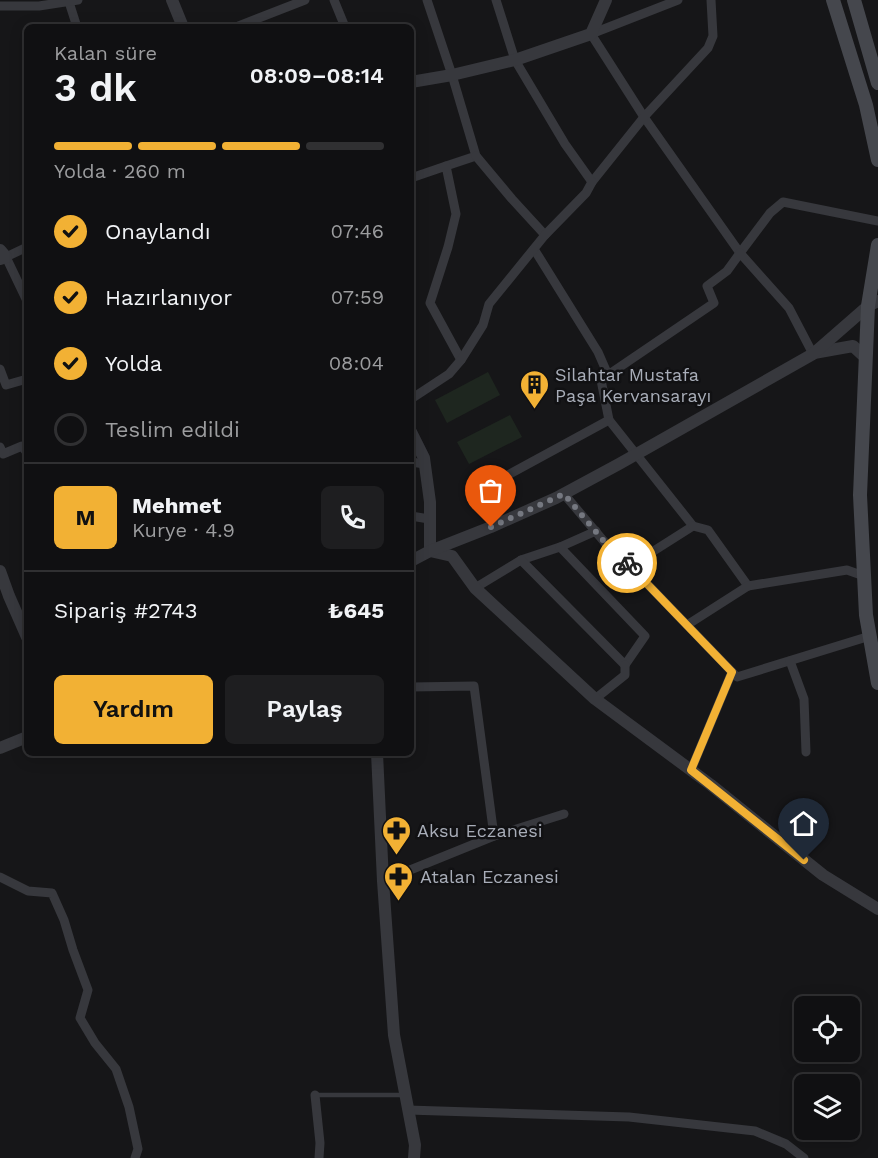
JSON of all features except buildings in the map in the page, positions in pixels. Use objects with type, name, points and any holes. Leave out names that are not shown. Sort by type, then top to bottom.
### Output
[{"type":"main road","points":[[833,0],[866,105],[878,160]]},
{"type":"main road","points":[[854,0],[877,79]]},
{"type":"main road","points":[[878,245],[866,358],[860,495],[864,576],[870,636],[878,683]]},
{"type":"street","points":[[172,0],[182,24]]},
{"type":"street","points":[[244,24],[305,0]]},
{"type":"street","points":[[334,0],[344,24]]},
{"type":"street","points":[[427,0],[476,156],[545,235]]},
{"type":"street","points":[[496,0],[515,60],[565,144],[592,183]]},
{"type":"street","points":[[591,34],[606,0]]},
{"type":"street","points":[[414,81],[515,60],[591,34],[678,0]]},
{"type":"street","points":[[414,397],[449,374],[461,360],[483,325],[489,304],[510,275],[545,235],[586,194],[592,183],[644,117],[708,48],[713,36],[711,0]]},
{"type":"street","points":[[0,6],[74,1],[77,24]]},
{"type":"street","points":[[591,34],[644,117],[740,253],[789,308],[813,354]]},
{"type":"street","points":[[414,177],[476,156]]},
{"type":"street","points":[[446,166],[456,214],[448,247],[429,303],[461,360]]},
{"type":"street","points":[[748,586],[708,530],[693,526],[638,453],[609,420],[602,380],[714,303],[707,286],[727,271],[770,213],[783,202],[878,220]]},
{"type":"street","points":[[24,248],[2,256],[24,296]]},
{"type":"street","points":[[534,249],[598,352],[608,375]]},
{"type":"street","points":[[414,559],[564,494],[638,453],[813,354],[873,304]]},
{"type":"street","points":[[813,354],[853,346],[866,358]]},
{"type":"street","points":[[0,369],[6,385],[24,380]]},
{"type":"street","points":[[471,489],[506,476],[609,420]]},
{"type":"street","points":[[414,438],[425,464],[430,502],[429,551]]},
{"type":"street","points":[[0,447],[3,454],[22,446],[24,449]]},
{"type":"street","points":[[414,462],[425,464]]},
{"type":"street","points":[[564,494],[607,545],[737,677],[870,636]]},
{"type":"street","points":[[414,516],[429,519]]},
{"type":"street","points":[[630,566],[693,526]]},
{"type":"street","points":[[476,588],[521,560],[560,547],[596,531]]},
{"type":"street","points":[[560,547],[645,636],[625,665],[625,675],[595,699]]},
{"type":"street","points":[[429,551],[452,556],[476,588],[595,699],[691,770],[823,874],[878,909]]},
{"type":"street","points":[[521,560],[625,665]]},
{"type":"street","points":[[0,570],[24,630]]},
{"type":"street","points":[[687,625],[748,586],[847,570],[864,576]]},
{"type":"street","points":[[790,661],[804,699],[806,752]]},
{"type":"street","points":[[691,770],[732,672]]},
{"type":"street","points":[[414,687],[474,686],[494,836]]},
{"type":"street","points":[[0,748],[24,738]]},
{"type":"street","points":[[377,756],[393,1035],[415,1145],[414,1158]]},
{"type":"street","points":[[383,881],[494,836],[564,814]]},
{"type":"street","points":[[0,877],[28,891],[52,893],[64,920],[88,990],[80,1018],[95,1043],[116,1069],[129,1107],[138,1149],[135,1158]]},
{"type":"street","points":[[315,1095],[320,1143],[319,1158]]},
{"type":"street","points":[[408,1110],[629,1117],[755,1131],[786,1144],[804,1158]]},
{"type":"lane","points":[[315,1095],[405,1095]]},
{"type":"shaded area","points":[[488,372],[500,395],[447,423],[435,400]]},
{"type":"shaded area","points":[[510,415],[522,437],[469,464],[457,442]]},
{"type":"way so far","points":[[491,527],[564,494],[607,545],[627,563]]},
{"type":"place","name":"Silahtar Mustafa Paşa Kervansarayı","points":[[534,410]]},
{"type":"place","name":"Aksu Eczanesi","points":[[396,856]]},
{"type":"place","name":"Atalan Eczanesi","points":[[399,902]]},
{"type":"route","points":[[627,563],[732,672],[691,770],[804,860]]}]
